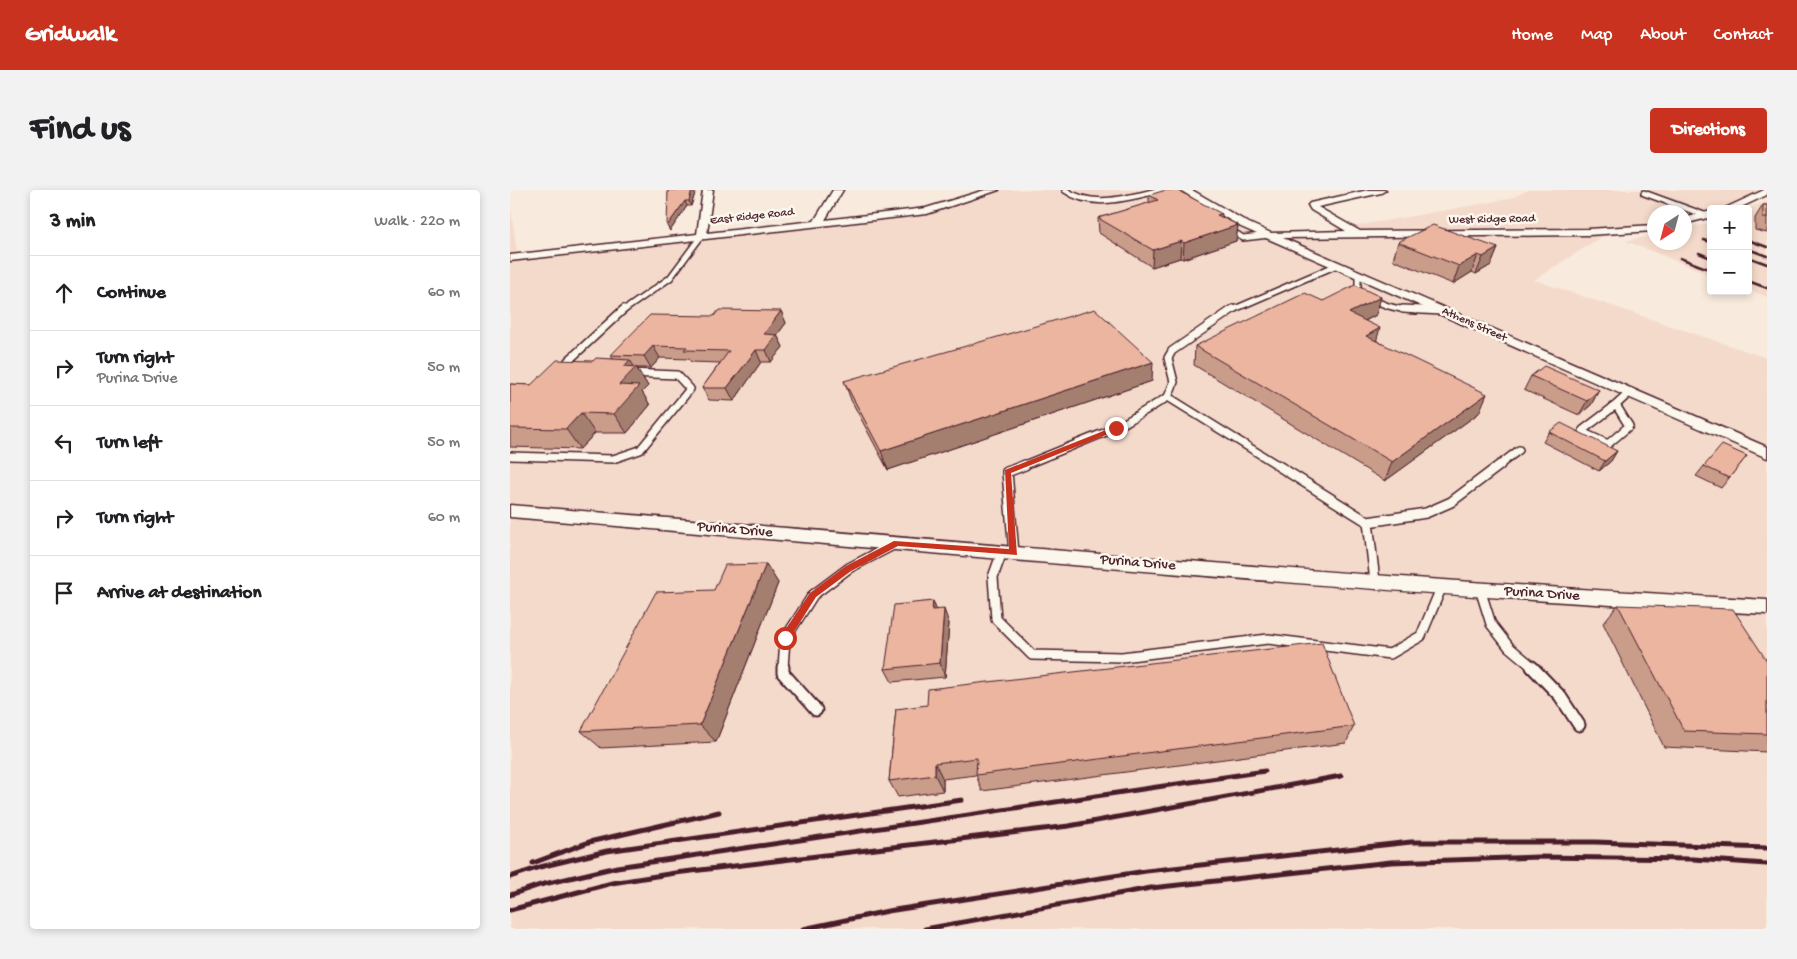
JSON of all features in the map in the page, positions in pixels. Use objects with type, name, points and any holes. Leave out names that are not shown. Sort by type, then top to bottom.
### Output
[{"type":"street","points":[[702,236],[708,190]]},
{"type":"street","points":[[818,223],[838,190]]},
{"type":"street","name":"East Ridge Road","points":[[510,258],[927,211],[958,203],[994,190]]},
{"type":"street","points":[[1359,234],[1314,208],[1312,205],[1381,190]]},
{"type":"street","points":[[1737,205],[1767,192]]},
{"type":"street","name":"Athens Street","points":[[1188,194],[1269,236],[1767,453]]},
{"type":"street","points":[[1692,219],[1707,215]]},
{"type":"street","name":"West Ridge Road","points":[[1269,236],[1588,232],[1647,228]]},
{"type":"street","name":"Purina Drive","points":[[510,511],[1375,581],[1633,600],[1767,607]]},
{"type":"lane","points":[[1065,190],[1075,197],[1099,202],[1161,190]]},
{"type":"lane","points":[[1644,193],[1707,214]]},
{"type":"lane","points":[[1229,229],[1245,225]]},
{"type":"lane","points":[[1221,226],[1243,238],[1269,236]]},
{"type":"lane","points":[[586,370],[576,370],[568,361],[616,315],[670,278],[702,236]]},
{"type":"lane","points":[[1336,265],[1231,310],[1172,351],[1168,358],[1174,382],[1168,398],[1116,428],[1007,472],[1008,552],[993,577],[996,619],[1032,655],[1122,657],[1268,639],[1390,654],[1421,636],[1442,586]]},
{"type":"lane","points":[[1358,274],[1358,288],[1366,296],[1382,304],[1407,310],[1443,311]]},
{"type":"lane","points":[[510,456],[613,460],[640,450],[690,389],[677,375],[622,372]]},
{"type":"lane","points":[[1616,405],[1630,426],[1608,444],[1584,433],[1583,430],[1616,405],[1629,392]]},
{"type":"lane","points":[[1168,398],[1368,522],[1426,513],[1451,502],[1519,450]]},
{"type":"lane","points":[[1368,522],[1375,581]]},
{"type":"lane","points":[[816,710],[783,673],[785,638],[813,595],[848,568],[897,543]]},
{"type":"lane","points":[[1480,589],[1490,624],[1509,648],[1534,668],[1553,689],[1579,725]]},
{"type":"shaded area","points":[[981,190],[1188,190],[1271,241],[1509,199],[1529,190],[1767,190],[1736,205],[1707,205],[1707,213],[1692,218],[1692,205],[1647,205],[1647,229],[1609,232],[1534,280],[1767,358],[1767,929],[510,929],[510,202],[517,253],[913,217]]},
{"type":"shaded area","points":[[1767,201],[1767,297],[1752,291],[1752,207]]},
{"type":"shaded area","points":[[1707,224],[1707,273],[1648,250],[1692,250],[1692,227]]},
{"type":"shaded area","points":[[1647,236],[1647,249],[1626,241]]},
{"type":"building","points":[[668,190],[692,190],[689,201],[685,201],[667,226]]},
{"type":"building","points":[[1166,190],[1177,190],[1222,214],[1217,215],[1238,225],[1184,243],[1181,241],[1153,250],[1098,218],[1158,200],[1149,195]]},
{"type":"building","points":[[1763,205],[1767,205],[1767,218],[1763,218]]},
{"type":"building","points":[[1433,225],[1498,248],[1483,257],[1478,255],[1459,266],[1398,242]]},
{"type":"building","points":[[1355,285],[1381,297],[1349,313],[1380,328],[1366,336],[1487,394],[1392,462],[1195,346],[1305,293],[1323,301]]},
{"type":"building","points":[[1095,309],[1153,362],[881,451],[844,381]]},
{"type":"building","points":[[719,310],[781,311],[764,334],[777,335],[766,350],[756,350],[727,388],[702,388],[729,351],[684,350],[687,347],[653,346],[644,356],[611,355],[650,315],[714,316]]},
{"type":"building","points":[[596,358],[630,360],[624,366],[636,367],[619,385],[639,386],[614,414],[581,413],[566,429],[510,428],[510,384],[531,385],[557,360],[593,361]]},
{"type":"building","points":[[1544,366],[1599,390],[1587,401],[1531,376]]},
{"type":"building","points":[[1561,423],[1617,451],[1605,461],[1549,432]]},
{"type":"building","points":[[1722,445],[1747,456],[1729,478],[1704,466]]},
{"type":"building","points":[[766,564],[700,725],[581,731],[656,592],[714,590],[725,565]]},
{"type":"building","points":[[933,601],[932,610],[944,609],[940,663],[885,669],[894,605]]},
{"type":"building","points":[[1618,605],[1733,609],[1767,661],[1767,734],[1684,731]]},
{"type":"building","points":[[1322,643],[1354,726],[976,775],[977,758],[935,763],[935,775],[889,781],[896,709],[927,705],[928,689]]},
{"type":"railway","points":[[1752,241],[1767,247]]},
{"type":"railway","points":[[1751,250],[1767,256]]},
{"type":"railway","points":[[1699,253],[1707,256]]},
{"type":"railway","points":[[1680,258],[1707,268]]},
{"type":"railway","points":[[1752,258],[1767,264]]},
{"type":"railway","points":[[1752,282],[1767,288]]},
{"type":"railway","points":[[510,895],[540,885],[617,867],[1265,771]]},
{"type":"railway","points":[[510,910],[612,883],[675,873],[1069,826],[1341,776]]},
{"type":"railway","points":[[510,877],[540,867],[607,851],[962,800]]},
{"type":"railway","points":[[533,863],[589,842],[719,812]]},
{"type":"railway","points":[[803,929],[888,911],[1146,871],[1411,842],[1595,842],[1767,848]]},
{"type":"railway","points":[[925,929],[1151,888],[1391,862],[1537,857],[1693,859],[1767,864]]},
{"type":"route","points":[[785,638],[813,595],[848,568],[897,543],[1014,553],[1007,472],[1116,428]]}]
